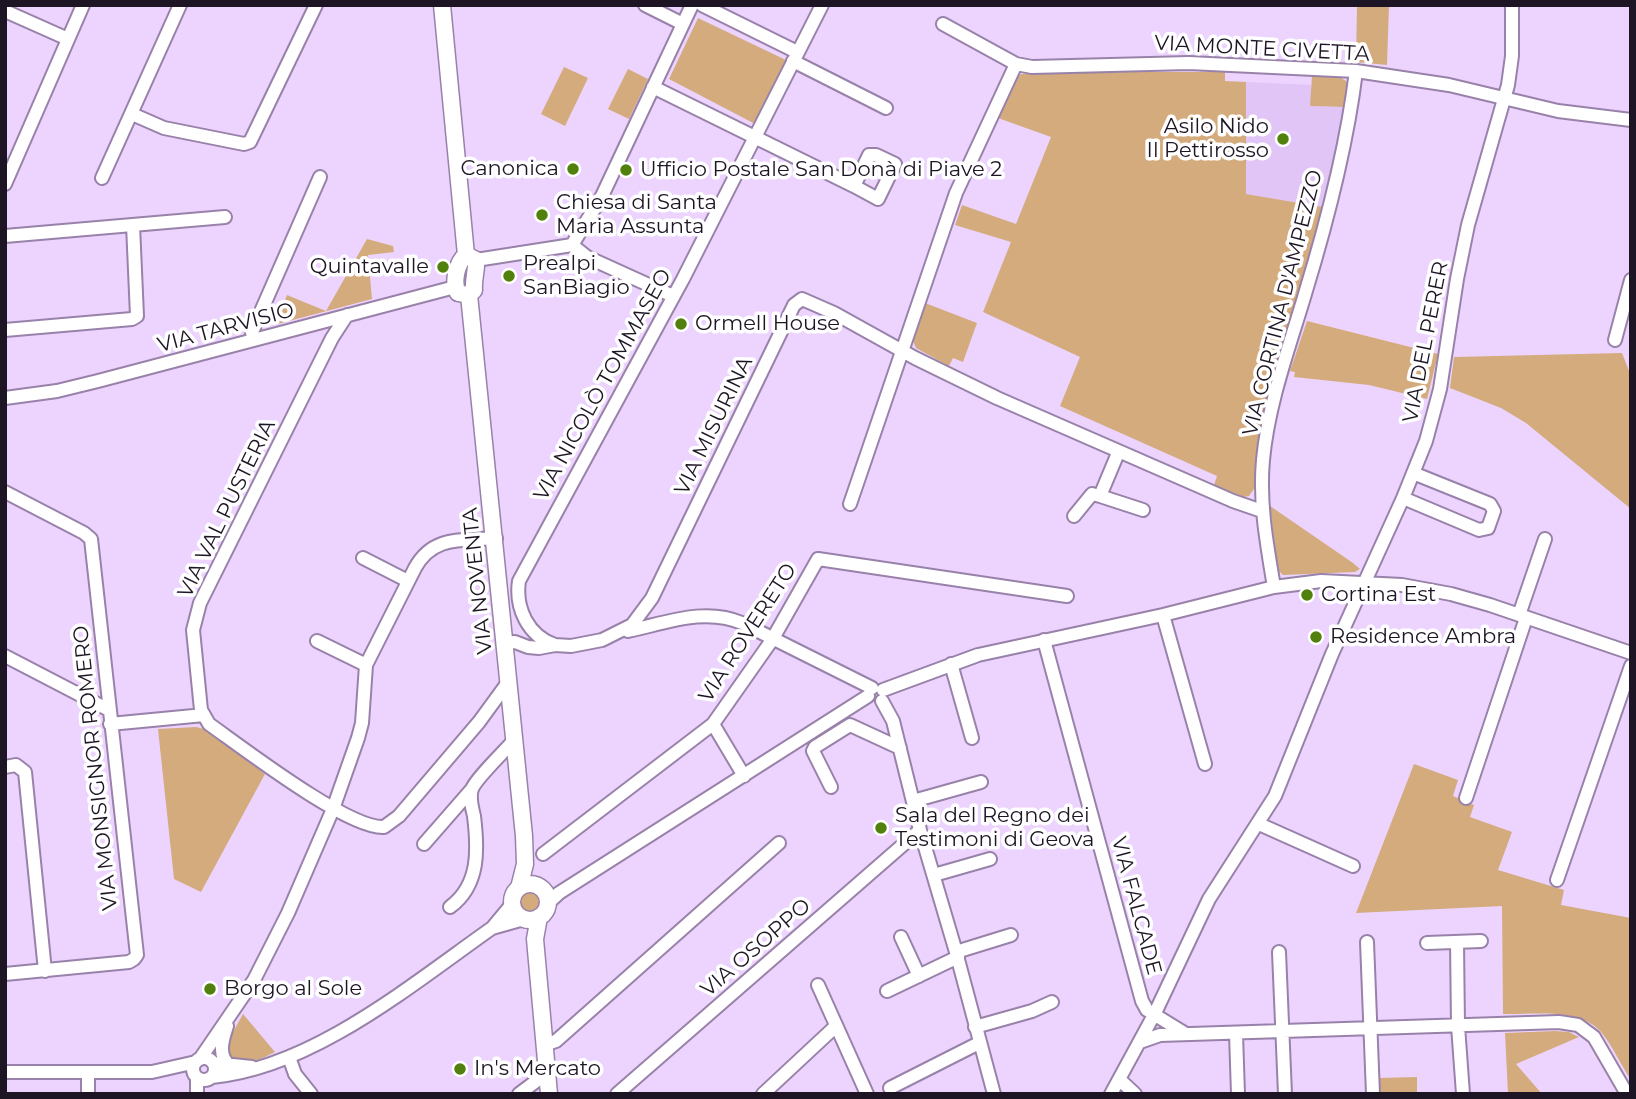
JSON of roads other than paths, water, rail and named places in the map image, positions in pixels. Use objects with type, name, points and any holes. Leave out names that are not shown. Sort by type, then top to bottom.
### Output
[{"type":"street","points":[[5,184],[83,5]]},
{"type":"street","points":[[102,178],[180,5]]},
{"type":"street","points":[[132,114],[164,128],[244,144],[250,142],[316,5]]},
{"type":"street","points":[[442,5],[471,257]]},
{"type":"street","points":[[645,5],[683,24]]},
{"type":"street","points":[[572,245],[602,196],[692,5]]},
{"type":"street","points":[[702,5],[886,108]]},
{"type":"street","name":"VIA NICOLÒ TOMMASEO","points":[[519,597],[519,581],[524,570],[673,296],[822,5]]},
{"type":"street","name":"VIA DEL PERER","points":[[1111,1094],[1155,1013],[1209,899],[1275,796],[1317,690],[1413,473],[1432,420],[1468,225],[1505,99],[1512,56],[1511,5]]},
{"type":"street","points":[[5,11],[68,40]]},
{"type":"street","name":"VIA MONTE CIVETTA","points":[[943,24],[1016,64],[1032,67],[1189,63],[1356,71],[1449,85],[1570,113],[1631,120]]},
{"type":"street","points":[[849,504],[956,193],[1016,64]]},
{"type":"street","name":"VIA CORTINA D'AMPEZZO","points":[[1274,587],[1262,511],[1263,458],[1284,362],[1323,228],[1343,146],[1356,71]]},
{"type":"street","points":[[653,88],[854,186]]},
{"type":"street","points":[[253,341],[252,332],[320,177]]},
{"type":"street","points":[[5,236],[225,217]]},
{"type":"street","points":[[5,330],[132,320],[137,316],[133,225]]},
{"type":"street","points":[[463,291],[460,262],[471,257],[572,245],[587,257],[673,296]]},
{"type":"street","points":[[1615,340],[1631,280]]},
{"type":"street","name":"VIA TARVISIO","points":[[5,398],[86,384],[347,315],[463,291]]},
{"type":"street","name":"VIA NOVENTA","points":[[463,291],[496,538],[501,599],[510,643],[509,681],[525,864],[537,902],[534,939],[548,1085]]},
{"type":"street","name":"VIA MISURINA","points":[[510,643],[539,648],[589,644],[624,631],[639,619],[652,598],[797,301],[806,300],[997,398],[1118,453],[1262,511]]},
{"type":"street","name":"VIA VAL PUSTERIA","points":[[204,715],[200,700],[194,630],[197,613],[332,338],[347,315]]},
{"type":"street","points":[[1100,496],[1118,453]]},
{"type":"street","points":[[1403,498],[1479,530],[1488,528],[1494,511],[1490,504],[1413,473]]},
{"type":"street","name":"VIA MONSIGNOR ROMERO","points":[[5,492],[91,539],[136,955],[129,962],[5,974]]},
{"type":"street","points":[[1074,516],[1092,494],[1143,510]]},
{"type":"street","points":[[199,1094],[203,1071],[274,943],[333,809],[362,723],[366,666],[420,559],[437,544],[496,538]]},
{"type":"street","points":[[1466,798],[1545,539]]},
{"type":"street","points":[[363,558],[408,582]]},
{"type":"street","name":"VIA ROVERETO","points":[[543,854],[713,724],[772,640],[818,559],[1067,596]]},
{"type":"street","points":[[5,1072],[203,1071],[233,1075],[289,1057],[343,1030],[492,928],[876,694],[951,664],[1044,640],[1163,615],[1274,587],[1321,581],[1431,590],[1490,605],[1631,653]]},
{"type":"street","points":[[501,599],[519,597],[521,611],[527,623],[540,638],[555,645]]},
{"type":"street","points":[[652,598],[658,612],[690,617]]},
{"type":"street","points":[[1163,615],[1205,764]]},
{"type":"street","points":[[624,631],[690,617],[723,616],[742,623],[876,694],[893,721],[920,830],[994,1094]]},
{"type":"street","points":[[510,643],[527,623]]},
{"type":"street","name":"VIA FALCADE","points":[[1044,640],[1142,1001],[1147,1010],[1155,1013]]},
{"type":"street","points":[[317,641],[366,666]]},
{"type":"street","points":[[5,656],[109,710]]},
{"type":"street","points":[[951,664],[972,738]]},
{"type":"street","points":[[1557,880],[1631,666]]},
{"type":"street","points":[[110,724],[204,715],[209,724],[333,809],[376,827],[392,823],[509,681]]},
{"type":"street","points":[[491,706],[511,703]]},
{"type":"street","points":[[713,724],[744,776]]},
{"type":"street","points":[[831,787],[813,751],[815,747],[850,726],[900,748]]},
{"type":"street","points":[[424,845],[515,739]]},
{"type":"street","points":[[494,763],[517,767]]},
{"type":"street","points":[[5,767],[16,765],[25,772],[45,971]]},
{"type":"street","points":[[913,801],[981,782]]},
{"type":"street","points":[[450,906],[458,901],[476,863],[472,788]]},
{"type":"street","points":[[1259,824],[1353,866]]},
{"type":"street","name":"VIA OSOPPO","points":[[617,1094],[920,830]]},
{"type":"street","points":[[544,1045],[556,1041],[779,842]]},
{"type":"street","points":[[934,874],[990,859]]},
{"type":"street","points":[[492,928],[512,904],[514,895],[537,902]]},
{"type":"street","points":[[887,991],[957,955],[1012,935]]},
{"type":"street","points":[[901,937],[919,976]]},
{"type":"street","points":[[1427,943],[1481,941]]},
{"type":"street","points":[[1367,942],[1373,1094]]},
{"type":"street","points":[[1458,942],[1458,1026],[1463,1094]]},
{"type":"street","points":[[1279,952],[1285,1094]]},
{"type":"street","points":[[818,985],[867,1094]]},
{"type":"street","points":[[975,1027],[1032,1011],[1052,1002]]},
{"type":"street","points":[[1155,1013],[1186,1034]]},
{"type":"street","points":[[229,1065],[224,1061],[222,1052],[230,1019]]},
{"type":"street","points":[[1140,1042],[1160,1035],[1548,1022],[1578,1025],[1594,1037],[1627,1094]]},
{"type":"street","points":[[763,1094],[836,1026]]},
{"type":"street","points":[[1236,1034],[1238,1094]]},
{"type":"street","points":[[890,1088],[979,1044]]},
{"type":"street","points":[[289,1057],[295,1073],[311,1094]]},
{"type":"street","points":[[203,1071],[229,1065],[263,1066]]},
{"type":"street","points":[[88,1072],[88,1094]]},
{"type":"street","name":"VIA NOVENTA","points":[[519,1094],[539,1079],[548,1085]]},
{"type":"street","points":[[1120,1080],[1135,1094]]},
{"type":"place","name":"Asilo Nido Il Pettirosso","points":[[1283,139]]},
{"type":"place","name":"Canonica","points":[[573,169]]},
{"type":"place","name":"Ufficio Postale San Donà di Piave 2","points":[[626,170]]},
{"type":"place","name":"Chiesa di Santa Maria Assunta","points":[[542,215]]},
{"type":"place","name":"Quintavalle","points":[[443,267]]},
{"type":"place","name":"Prealpi SanBiagio","points":[[509,276]]},
{"type":"place","name":"Ormell House","points":[[681,324]]},
{"type":"place","name":"Cortina Est","points":[[1307,595]]},
{"type":"place","name":"Residence Ambra","points":[[1316,637]]},
{"type":"place","name":"Sala del Regno dei Testimoni di Geova","points":[[881,828]]},
{"type":"place","name":"Borgo al Sole","points":[[210,989]]},
{"type":"place","name":"In's Mercato","points":[[460,1069]]}]
